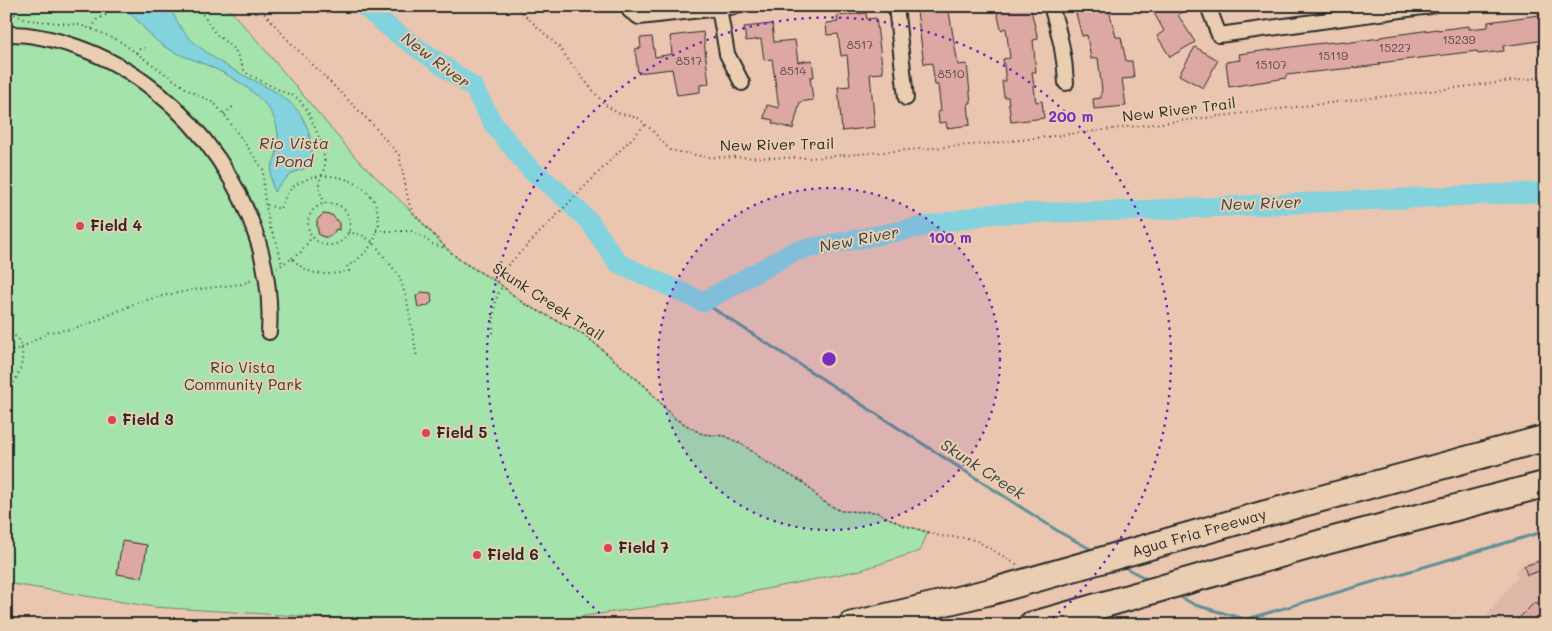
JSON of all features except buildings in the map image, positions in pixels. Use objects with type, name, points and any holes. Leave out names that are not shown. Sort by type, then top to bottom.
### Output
[{"type":"highway","name":"Agua Fria Freeway","points":[[851,625],[993,591],[1264,514],[1546,438]]},
{"type":"highway","points":[[1042,622],[1324,542],[1546,484]]},
{"type":"street","points":[[630,8],[639,17],[737,6]]},
{"type":"street","points":[[896,6],[906,98]]},
{"type":"street","points":[[1051,6],[1065,58],[1066,83]]},
{"type":"street","points":[[1208,6],[1219,35],[1350,12],[1430,6]]},
{"type":"street","points":[[719,8],[727,54],[742,83]]},
{"type":"street","points":[[6,34],[32,34],[58,40],[91,52],[123,67],[168,102],[192,126],[215,154],[237,190],[256,234],[266,275],[269,332]]},
{"type":"path","points":[[197,6],[215,33],[235,50],[244,70],[248,74],[294,96],[303,104],[311,116],[322,144],[325,162],[319,183],[319,190],[325,204]]},
{"type":"path","name":"Skunk Creek Trail","points":[[258,6],[286,38],[375,127],[399,155],[409,203],[414,214],[446,248],[461,261],[497,282],[523,303],[585,335],[646,387],[674,418],[702,434],[725,436],[745,446],[804,483],[821,500],[841,511],[876,512],[903,525],[940,536],[967,538],[977,541],[1013,562]]},
{"type":"path","name":"New River Trail","points":[[515,6],[560,48],[604,104],[618,113],[638,118],[670,150],[705,157],[809,158],[1005,142],[1546,77]]},
{"type":"path","points":[[92,29],[97,19],[106,15]]},
{"type":"path","points":[[136,53],[140,49],[148,48]]},
{"type":"path","points":[[224,114],[235,105]]},
{"type":"path","points":[[497,282],[507,266],[646,124]]},
{"type":"path","points":[[267,205],[280,209],[285,197],[293,187],[306,180],[322,176],[350,180],[366,191],[376,208],[379,224],[374,242],[357,260],[347,266],[349,271],[338,274],[306,271],[292,258]]},
{"type":"path","points":[[325,204],[340,206],[345,212],[350,225],[344,238],[332,245],[319,243],[312,236],[308,225],[312,212],[318,206],[325,204]]},
{"type":"path","points":[[376,231],[411,232],[418,234],[432,244],[446,248]]},
{"type":"path","points":[[348,232],[362,234],[374,242],[399,276],[403,284],[417,358]]},
{"type":"path","points":[[6,364],[13,350],[49,332],[73,329],[147,300],[179,292],[248,282],[266,275],[300,253],[312,236]]},
{"type":"path","points":[[493,333],[493,313],[499,291],[502,287]]},
{"type":"path","points":[[6,331],[18,338],[22,347],[20,373],[6,394]]},
{"type":"shaded area","points":[[1546,557],[1546,625],[1478,625],[1518,576],[1515,572],[1523,564]]},
{"type":"green space","name":"Rio Vista Community Park","points":[[6,6],[226,6],[355,157],[461,261],[497,282],[523,303],[585,335],[646,387],[674,418],[702,434],[725,436],[745,446],[765,461],[804,483],[821,500],[841,511],[876,512],[903,525],[928,532],[920,551],[861,570],[731,596],[562,619],[481,625],[440,625],[154,607],[6,583]]},
{"type":"water","name":"Rio Vista Pond","points":[[120,6],[168,6],[185,33],[200,48],[231,69],[282,96],[295,108],[305,122],[311,142],[312,167],[290,175],[274,192],[271,180],[271,167],[276,157],[278,135],[277,128],[267,106],[250,90],[220,71],[162,45]]},
{"type":"waterway","name":"New River","points":[[364,6],[395,32],[473,87],[494,125],[530,169],[553,187],[589,221],[618,263],[703,302],[795,251],[990,214],[1148,210],[1546,192]]},
{"type":"waterway","name":"Skunk Creek","points":[[703,302],[1061,533],[1094,551]]},
{"type":"waterway","points":[[1247,619],[1546,531]]},
{"type":"waterway","name":"Skunk Creek","points":[[1122,566],[1149,580]]},
{"type":"waterway","name":"Skunk Creek","points":[[1177,595],[1195,605],[1266,625]]},
{"type":"place","name":"Field 4","points":[[80,226]]},
{"type":"place","name":"Field 3","points":[[112,420]]},
{"type":"place","name":"Field 5","points":[[426,433]]},
{"type":"place","name":"Field 7","points":[[608,548]]},
{"type":"place","name":"Field 6","points":[[477,555]]}]
